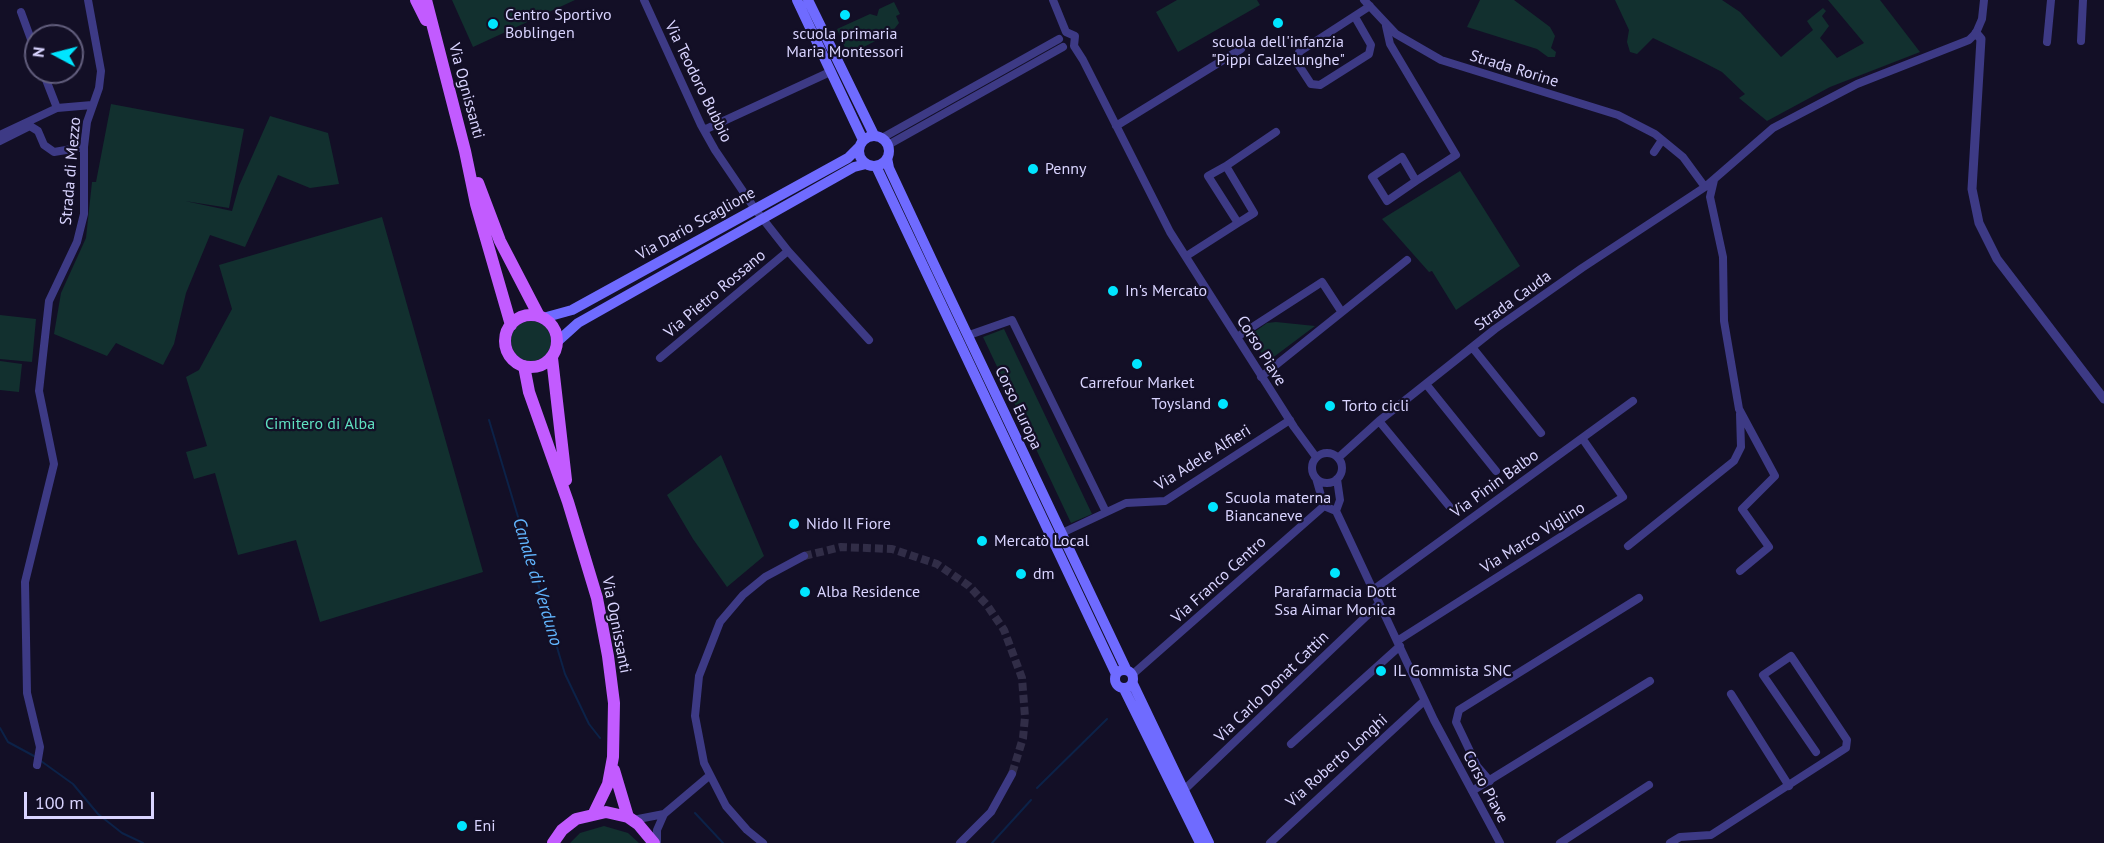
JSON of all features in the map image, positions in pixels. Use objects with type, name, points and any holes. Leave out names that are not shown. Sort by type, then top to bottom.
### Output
[{"type":"main road","name":"Via Ognissanti","points":[[416,0],[436,40]]},
{"type":"main road","name":"Via Ognissanti","points":[[426,0],[465,151],[476,204],[511,325]]},
{"type":"main road","points":[[797,0],[861,144]]},
{"type":"main road","points":[[808,0],[881,140],[887,158]]},
{"type":"main road","name":"Via Dario Scaglione","points":[[541,317],[572,310],[848,158],[861,144],[881,140]]},
{"type":"main road","name":"Corso Europa","points":[[861,144],[860,157],[871,165],[1126,678]]},
{"type":"main road","name":"Via Ognissanti","points":[[465,151],[500,241],[541,317]]},
{"type":"main road","name":"Via Dario Scaglione","points":[[558,341],[578,324],[854,167],[871,165],[887,158]]},
{"type":"main road","name":"Corso Europa","points":[[887,158],[898,188],[1062,533],[1200,843]]},
{"type":"main road","points":[[523,316],[541,317],[554,327],[558,341],[552,358],[539,366],[524,366],[513,360],[506,349],[505,344],[511,325],[523,316]]},
{"type":"main road","name":"Via Ognissanti","points":[[552,358],[568,502]]},
{"type":"main road","name":"Via Ognissanti","points":[[524,366],[529,392],[568,502],[597,598],[614,703],[613,757],[616,783],[631,819]]},
{"type":"main road","points":[[1126,678],[1184,789],[1209,843]]},
{"type":"main road","name":"Via Ognissanti","points":[[594,813],[608,784],[613,757]]},
{"type":"main road","points":[[553,843],[568,824],[594,813],[606,812],[631,819],[647,832],[655,843]]},
{"type":"street","name":"Strada di Mezzo","points":[[37,765],[40,755],[27,693],[25,582],[54,464],[39,391],[50,301],[76,242],[84,214],[84,147],[101,71],[88,0]]},
{"type":"street","name":"Via Teodoro Bubbio","points":[[644,0],[704,130],[755,209],[788,251],[869,340]]},
{"type":"street","name":"Corso Piave","points":[[1053,0],[1066,32],[1075,36],[1074,46],[1155,206],[1262,377],[1316,457]]},
{"type":"street","points":[[1984,0],[1982,19],[1976,33],[1981,39],[1972,189],[1979,223],[1997,259],[2104,399]]},
{"type":"street","points":[[2047,42],[2051,0]]},
{"type":"street","points":[[2081,41],[2083,0]]},
{"type":"street","name":"Strada Rorine","points":[[1355,17],[1371,45],[1369,54],[1320,85],[1311,84],[1298,64],[1299,52],[1355,17],[1367,3],[1386,26],[1409,44],[1441,60],[1618,115],[1662,140],[1683,157],[1705,187]]},
{"type":"street","points":[[21,12],[25,24]]},
{"type":"street","points":[[1386,26],[1390,44],[1456,154],[1387,201],[1372,177],[1402,157],[1416,181]]},
{"type":"street","points":[[881,140],[1059,39],[1066,32]]},
{"type":"street","name":"Strada Cauda","points":[[1338,458],[1379,422],[1472,348],[1582,268],[1705,187],[1773,128],[1857,84],[1958,46],[1976,33]]},
{"type":"street","points":[[1059,39],[1063,47]]},
{"type":"street","points":[[881,140],[1063,47],[1074,46]]},
{"type":"street","points":[[1116,126],[1241,49]]},
{"type":"street","points":[[704,130],[830,72]]},
{"type":"street","points":[[48,84],[57,108]]},
{"type":"street","points":[[0,135],[57,108],[92,105]]},
{"type":"street","points":[[0,141],[30,126],[34,127],[44,145],[54,152],[84,147]]},
{"type":"street","points":[[1238,223],[1208,176],[1276,132]]},
{"type":"street","points":[[1654,152],[1662,140]]},
{"type":"street","points":[[1186,257],[1254,213],[1226,166]]},
{"type":"street","points":[[1628,546],[1734,461],[1742,447],[1739,410],[1724,321],[1723,257],[1710,197],[1714,180]]},
{"type":"street","name":"Via Pietro Rossano","points":[[660,358],[788,251]]},
{"type":"street","points":[[1262,377],[1407,260]]},
{"type":"street","points":[[1237,337],[1322,282],[1341,311]]},
{"type":"street","name":"Corso Europa","points":[[972,334],[1012,320],[1106,512]]},
{"type":"street","points":[[1472,348],[1541,433]]},
{"type":"street","points":[[1426,384],[1496,471]]},
{"type":"street","name":"Via Pinin Balbo","points":[[1373,590],[1634,401]]},
{"type":"street","points":[[1739,410],[1775,476],[1742,509],[1770,547],[1740,571]]},
{"type":"street","name":"Via Adele Alfieri","points":[[1062,533],[1126,503],[1165,501],[1290,420]]},
{"type":"street","points":[[1379,422],[1449,506]]},
{"type":"street","name":"Via Marco Viglino","points":[[1398,643],[1623,497],[1582,438]]},
{"type":"street","points":[[1316,478],[1326,483],[1337,479],[1342,469],[1338,458],[1327,453],[1316,457],[1312,468],[1324,506],[1336,511]]},
{"type":"street","name":"Corso Piave","points":[[1337,479],[1340,500],[1336,511],[1424,700],[1500,843]]},
{"type":"street","name":"Via Franco Centro","points":[[1126,678],[1324,506]]},
{"type":"street","points":[[763,843],[747,830],[726,806],[709,776],[696,731],[695,701],[701,666],[720,622],[743,595],[765,577],[804,556]]},
{"type":"street","points":[[1490,781],[1477,766],[1456,722],[1459,710],[1639,598]]},
{"type":"street","name":"Via Carlo Donat Cattin","points":[[1184,789],[1379,604]]},
{"type":"street","points":[[1291,744],[1398,643]]},
{"type":"street","points":[[1670,843],[1680,837],[1711,835],[1846,748],[1848,740],[1791,656],[1763,675],[1816,752]]},
{"type":"street","points":[[1472,791],[1650,681]]},
{"type":"street","points":[[1731,694],[1789,786]]},
{"type":"street","name":"Via Roberto Longhi","points":[[1270,843],[1424,700]]},
{"type":"street","points":[[960,843],[977,827],[1002,796],[1012,774]]},
{"type":"street","points":[[655,843],[657,830],[664,814],[709,776]]},
{"type":"street","points":[[1560,843],[1649,785]]},
{"type":"street","points":[[631,819],[664,814]]},
{"type":"green space","name":"Centro Sportivo Boblingen","points":[[452,0],[575,0],[473,47]]},
{"type":"green space","points":[[1177,0],[1257,0],[1260,5],[1178,52],[1156,12]]},
{"type":"green space","points":[[1480,0],[1514,0],[1550,27],[1555,36],[1551,48],[1556,52],[1555,57],[1548,57],[1537,49],[1467,27]]},
{"type":"green space","points":[[1615,0],[1722,0],[1740,12],[1781,57],[1813,30],[1807,21],[1823,8],[1826,11],[1822,16],[1829,26],[1820,38],[1837,58],[1864,43],[1828,0],[1880,0],[1920,52],[1830,87],[1767,121],[1739,98],[1745,94],[1722,72],[1699,60],[1653,38],[1637,54],[1630,52],[1627,42],[1629,30]]},
{"type":"green space","points":[[894,2],[900,14],[896,16],[899,23],[891,33],[848,55],[837,29],[870,14],[877,16],[879,9]]},
{"type":"green space","points":[[111,104],[244,129],[229,208],[185,201],[232,211],[239,186],[270,116],[328,133],[339,184],[310,188],[278,175],[245,247],[210,235],[186,293],[174,344],[163,365],[116,343],[107,356],[54,334],[61,293],[86,238],[92,182],[96,182]]},
{"type":"green space","points":[[1460,171],[1520,266],[1456,310],[1432,271],[1429,272],[1382,219]]},
{"type":"green space","name":"Cimitero di Alba","points":[[382,217],[483,572],[320,622],[296,540],[238,555],[215,473],[194,479],[186,452],[207,446],[186,377],[199,370],[232,309],[219,265]]},
{"type":"green space","points":[[0,315],[36,319],[32,362],[0,359]]},
{"type":"green space","points":[[531,321],[545,327],[551,341],[545,355],[531,361],[517,355],[511,341],[517,327]]},
{"type":"green space","points":[[1267,323],[1315,326],[1267,362],[1250,335]]},
{"type":"green space","points":[[1004,329],[1092,514],[1071,523],[983,337]]},
{"type":"green space","points":[[0,361],[22,364],[19,392],[0,390]]},
{"type":"green space","points":[[721,455],[764,556],[727,587],[693,539],[667,495]]},
{"type":"green space","points":[[604,826],[628,833],[639,843],[570,843],[580,833]]},
{"type":"waterway","name":"Canale di Verduno","points":[[489,420],[565,674],[589,724],[600,738]]},
{"type":"waterway","points":[[1037,788],[1107,719]]},
{"type":"waterway","points":[[0,728],[8,742],[34,756],[73,784],[98,814],[122,833],[143,843]]},
{"type":"waterway","points":[[992,843],[1031,800]]},
{"type":"waterway","name":"Canale di Verduno","points":[[695,813],[723,843]]},
{"type":"tunnel","points":[[804,556],[841,547],[892,549],[937,564],[969,586],[987,605],[1004,630],[1022,678],[1025,717],[1023,738],[1012,774]]},
{"type":"place","name":"scuola primaria Maria Montessori","points":[[845,15]]},
{"type":"place","name":"scuola dell'infanzia \"Pippi Calzelunghe\"","points":[[1278,23]]},
{"type":"place","name":"Centro Sportivo Boblingen","points":[[493,24]]},
{"type":"place","name":"Penny","points":[[1033,169]]},
{"type":"place","name":"In's Mercato","points":[[1113,291]]},
{"type":"place","name":"Carrefour Market","points":[[1137,364]]},
{"type":"place","name":"Toysland","points":[[1223,404]]},
{"type":"place","name":"Torto cicli","points":[[1330,406]]},
{"type":"place","name":"Scuola materna Biancaneve","points":[[1213,507]]},
{"type":"place","name":"Nido Il Fiore","points":[[794,524]]},
{"type":"place","name":"Mercatò Local","points":[[982,541]]},
{"type":"place","name":"Parafarmacia Dott Ssa Aimar Monica","points":[[1335,573]]},
{"type":"place","name":"dm","points":[[1021,574]]},
{"type":"place","name":"Alba Residence","points":[[805,592]]},
{"type":"place","name":"IL Gommista SNC","points":[[1381,671]]},
{"type":"place","name":"Eni","points":[[462,826]]}]
